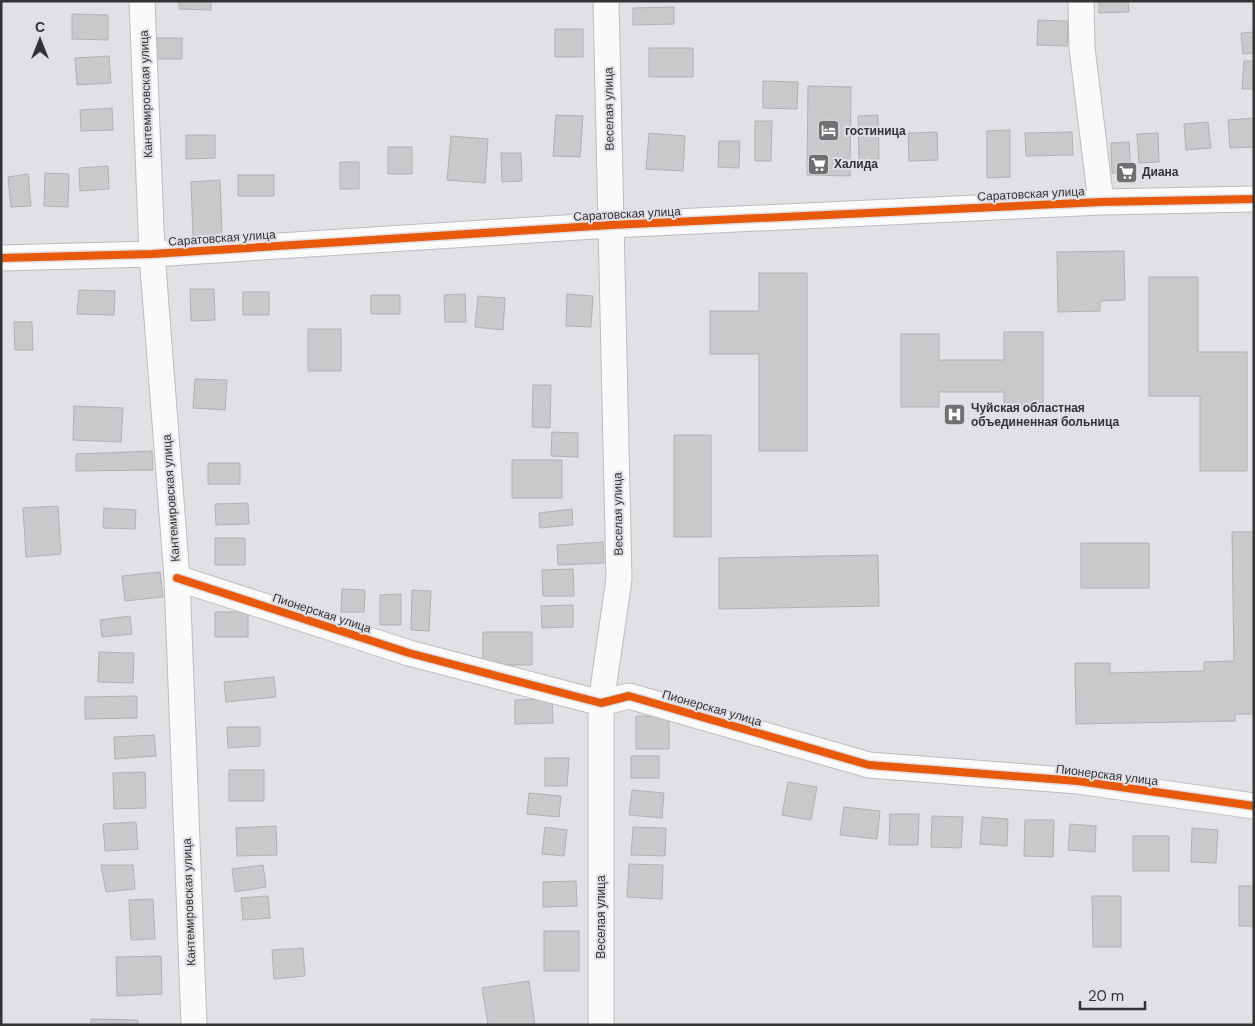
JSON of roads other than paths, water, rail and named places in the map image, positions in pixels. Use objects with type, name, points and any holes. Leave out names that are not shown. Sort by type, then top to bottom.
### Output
[{"type":"street","name":"Кантемировская улица","points":[[142,1],[152,254],[177,578],[194,1025]]},
{"type":"street","name":"Веселая улица","points":[[601,1025],[601,703],[619,579],[606,1]]},
{"type":"street","points":[[1081,1],[1082,48],[1102,202]]},
{"type":"street","name":"Саратовская улица","points":[[1,258],[152,254],[611,225],[1102,202],[1254,199]]},
{"type":"street","name":"Пионерская улица","points":[[177,578],[409,653],[601,703],[628,696],[869,765],[1078,781],[1254,806]]},
{"type":"place","name":"гостиница","points":[[829,131]]},
{"type":"place","name":"Халида","points":[[818,164]]},
{"type":"place","name":"Диана","points":[[1126,172]]},
{"type":"place","name":"Чуйская областная объединенная больница","points":[[955,415]]}]
